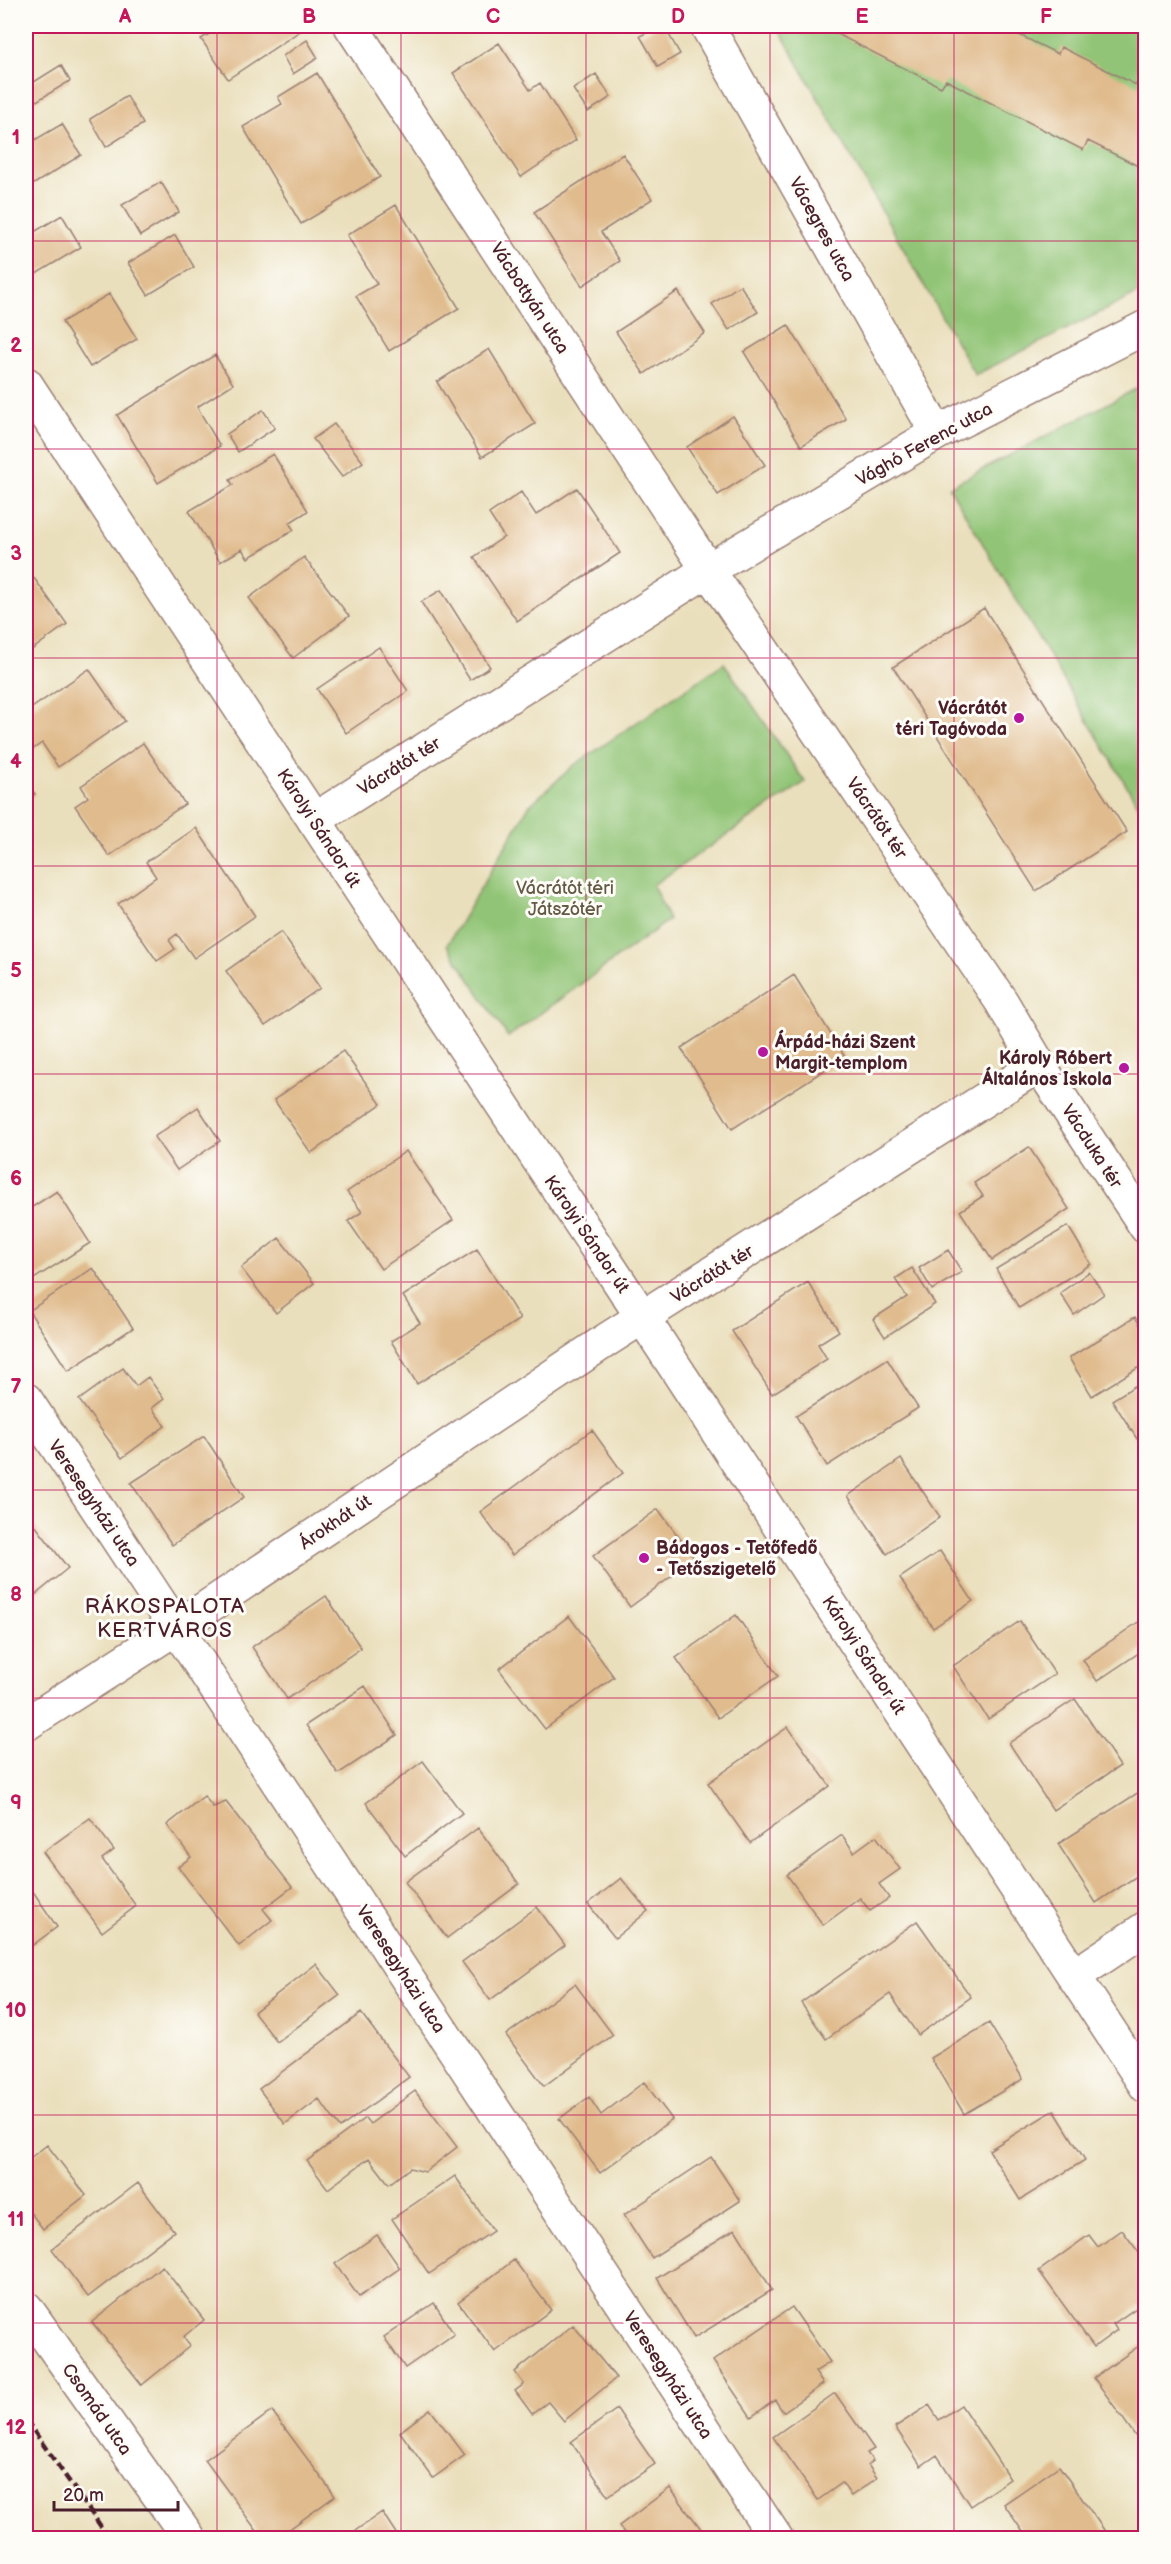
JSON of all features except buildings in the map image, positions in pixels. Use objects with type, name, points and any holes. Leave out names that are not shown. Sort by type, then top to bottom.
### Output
[{"type":"street","name":"Vácbottyán utca","points":[[351,26],[708,570]]},
{"type":"street","name":"Vácegres utca","points":[[707,26],[937,433]]},
{"type":"street","name":"Vághó Ferenc utca","points":[[708,570],[937,433],[1146,327]]},
{"type":"street","name":"Károlyi Sándor út","points":[[26,384],[1146,2086]]},
{"type":"street","name":"Vácrátót tér","points":[[314,820],[708,570],[1001,1001],[1040,1065],[642,1317]]},
{"type":"street","name":"Vácduka tér","points":[[1040,1065],[1146,1227]]},
{"type":"street","name":"Árokhát út","points":[[26,1724],[176,1628],[642,1317]]},
{"type":"street","name":"Veresegyházi utca","points":[[26,1400],[776,2538]]},
{"type":"street","points":[[1074,1976],[1146,1928]]},
{"type":"street","name":"Csomád utca","points":[[26,2308],[189,2538]]},
{"type":"green space","points":[[777,26],[1145,26],[1145,290],[975,375]]},
{"type":"green space","points":[[1145,384],[1145,817],[949,487]]},
{"type":"green space","name":"Vácrátót téri Játszótér","points":[[724,663],[805,782],[653,885],[669,920],[508,1037],[447,945],[529,806],[573,766]]},
{"type":"railway","points":[[26,2420],[109,2538]]},
{"type":"place","name":"Vácrátót téri Tagóvoda","points":[[1019,718]]},
{"type":"place","name":"Árpád-házi Szent Margit-templom","points":[[763,1052]]},
{"type":"place","name":"Károly Róbert Általános Iskola","points":[[1124,1068]]},
{"type":"place","name":"Bádogos - Tetőfedő - Tetőszigetelő","points":[[644,1558]]},
{"type":"district","name":"RÁKOSPALOTA KERTVÁROS","points":[[165,1618]]}]
